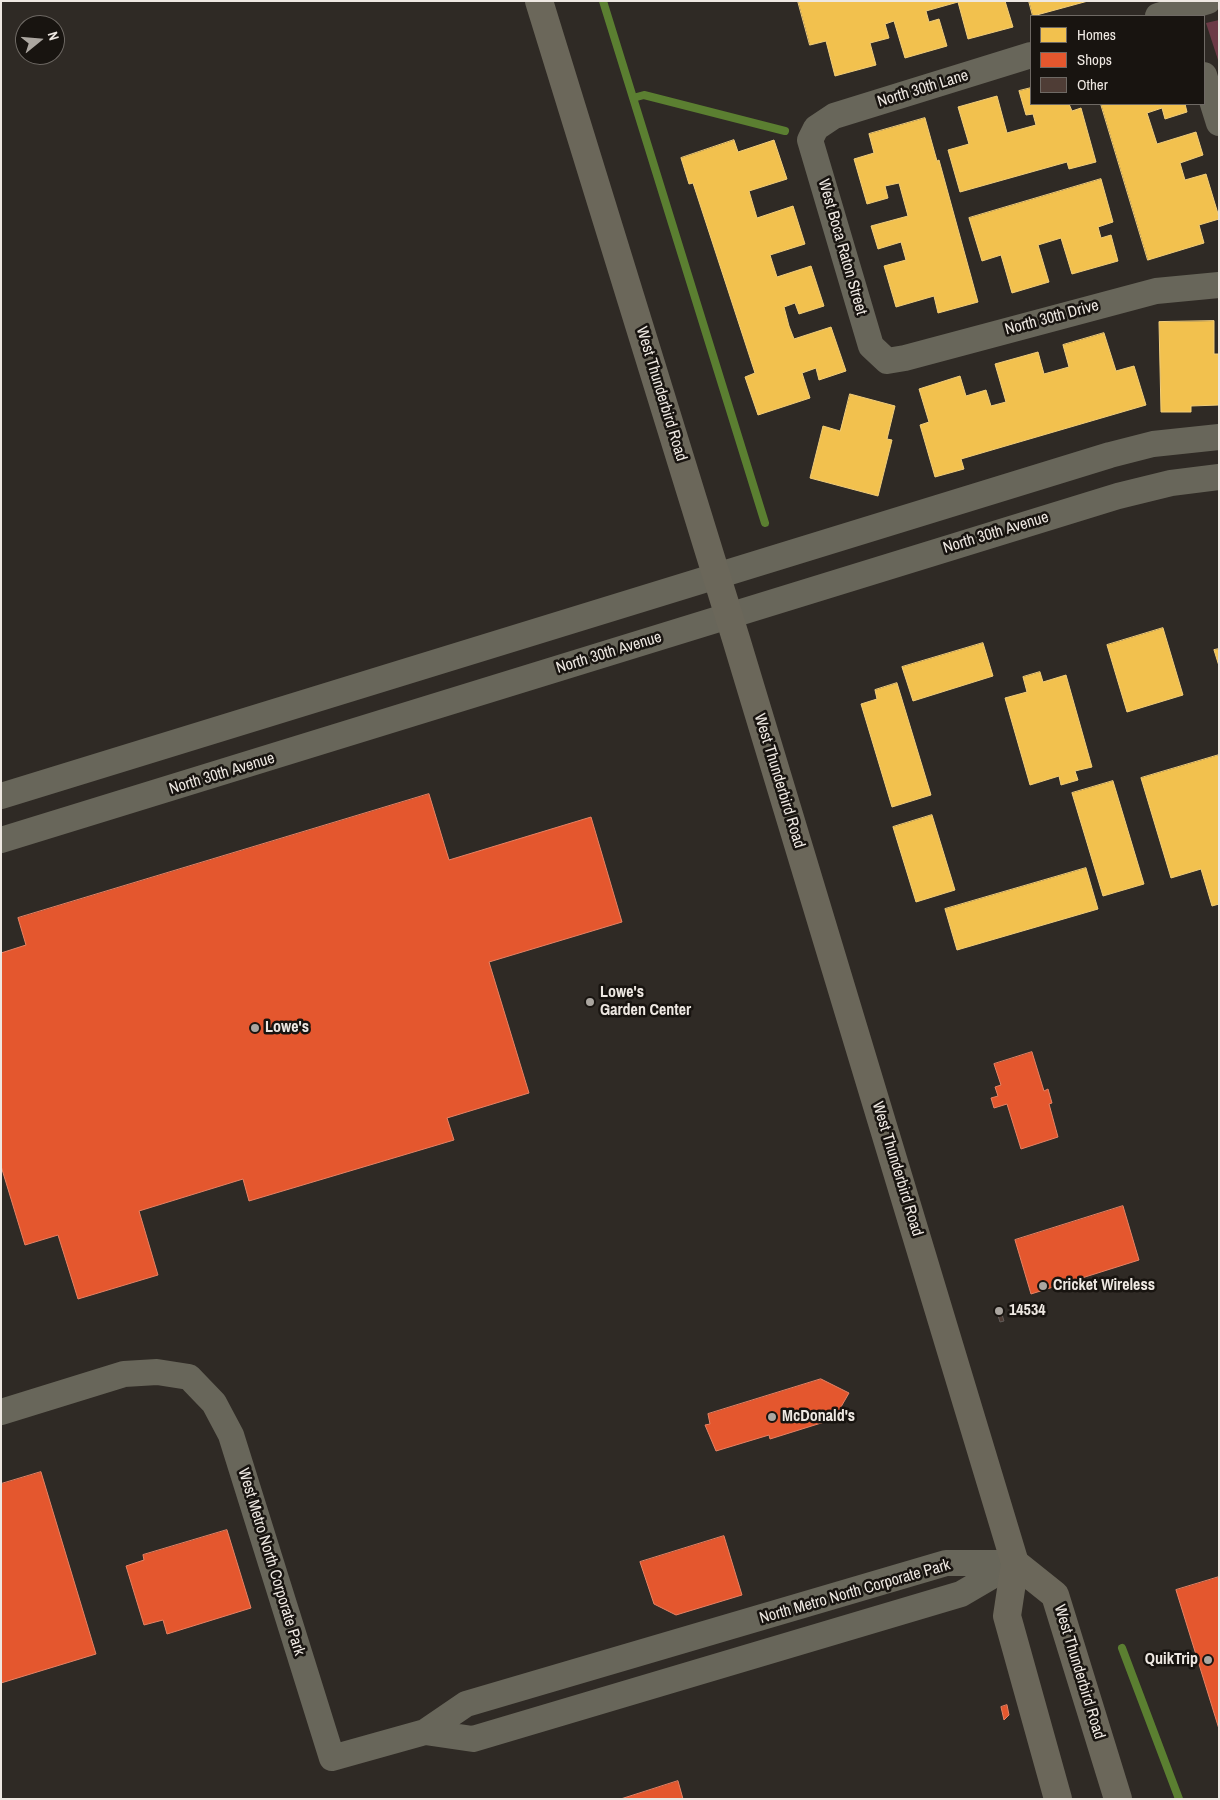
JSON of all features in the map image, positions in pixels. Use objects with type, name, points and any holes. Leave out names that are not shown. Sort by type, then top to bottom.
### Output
[{"type":"main road","name":"West Thunderbird Road","points":[[539,1],[729,615],[1015,1563],[1008,1616],[1058,1799]]},
{"type":"main road","name":"West Thunderbird Road","points":[[1015,1563],[1055,1594],[1118,1799]]},
{"type":"street","points":[[1165,15],[1185,12],[1208,1]]},
{"type":"street","name":"North 30th Lane","points":[[816,128],[834,116],[1030,55]]},
{"type":"street","points":[[1205,78],[1219,123]]},
{"type":"street","name":"West Boca Raton Street","points":[[816,128],[810,140],[871,346],[887,361]]},
{"type":"street","name":"North 30th Drive","points":[[887,361],[1146,293],[1219,285]]},
{"type":"street","points":[[1,796],[1110,455],[1153,444],[1219,437]]},
{"type":"street","name":"North 30th Avenue","points":[[1,840],[1118,496],[1171,483],[1219,477]]},
{"type":"street","name":"West Metro North Corporate Park","points":[[1,1412],[124,1374],[157,1372],[189,1377],[214,1402],[231,1435],[332,1758]]},
{"type":"street","name":"North Metro North Corporate Park","points":[[332,1758],[425,1732],[466,1704],[946,1563],[1015,1563]]},
{"type":"street","name":"North Metro North Corporate Park","points":[[425,1732],[473,1739],[961,1594],[1015,1563]]},
{"type":"shaded area","points":[[1219,20],[1219,63],[1206,23]]},
{"type":"building: Homes","points":[[798,1],[1005,1],[1013,27],[968,39],[958,2],[926,11],[929,22],[939,19],[947,46],[905,58],[894,21],[885,24],[889,38],[870,43],[876,65],[835,76],[826,41],[810,45]]},
{"type":"building: Homes","points":[[1029,1],[1088,1],[1037,15],[1033,15]]},
{"type":"building: Homes","points":[[1030,88],[1030,105],[1069,105],[1072,111],[1081,108],[1096,162],[1069,169],[1067,162],[960,192],[948,150],[969,144],[958,107],[997,96],[1007,133],[1036,125],[1033,114],[1026,115],[1019,91]]},
{"type":"building: Homes","points":[[1101,105],[1185,105],[1187,112],[1165,119],[1162,108],[1147,113],[1157,144],[1196,132],[1203,155],[1180,163],[1185,180],[1206,174],[1219,219],[1199,225],[1204,243],[1148,260]]},
{"type":"building: Homes","points":[[925,118],[937,161],[939,160],[978,302],[938,313],[934,296],[896,307],[884,266],[906,260],[901,242],[878,249],[871,226],[908,216],[899,183],[885,186],[888,198],[867,204],[854,159],[874,153],[869,134]]},
{"type":"building: Homes","points":[[734,140],[738,152],[774,140],[787,179],[749,191],[757,218],[793,206],[805,244],[770,255],[777,277],[811,266],[824,306],[799,314],[795,303],[784,307],[789,326],[794,339],[831,327],[846,371],[819,380],[816,368],[802,373],[810,398],[758,415],[745,377],[755,373],[693,183],[689,184],[681,158]]},
{"type":"building: Homes","points":[[1101,179],[1113,222],[1098,227],[1101,238],[1111,235],[1118,261],[1072,274],[1061,238],[1038,245],[1049,282],[1012,293],[1001,255],[982,261],[969,218]]},
{"type":"building: Homes","points":[[1214,321],[1214,354],[1219,354],[1219,405],[1191,406],[1191,412],[1161,412],[1159,322]]},
{"type":"building: Homes","points":[[1104,333],[1116,371],[1134,366],[1146,405],[961,459],[964,469],[935,477],[920,425],[929,422],[919,389],[960,376],[966,396],[986,390],[991,406],[1006,402],[995,364],[1038,352],[1044,374],[1069,367],[1063,345]]},
{"type":"building: Homes","points":[[850,394],[895,406],[887,439],[892,440],[878,496],[810,478],[823,426],[840,431]]},
{"type":"building: Homes","points":[[1163,628],[1183,695],[1127,712],[1107,645]]},
{"type":"building: Homes","points":[[983,643],[993,676],[913,701],[902,667]]},
{"type":"building: Homes","points":[[1219,649],[1219,666],[1214,650]]},
{"type":"building: Homes","points":[[1040,672],[1043,682],[1066,675],[1092,767],[1075,771],[1078,780],[1061,785],[1059,776],[1030,785],[1005,698],[1027,692],[1023,677]]},
{"type":"building: Homes","points":[[897,683],[931,795],[892,807],[861,704],[877,699],[875,690]]},
{"type":"building: Homes","points":[[1219,755],[1219,904],[1212,906],[1201,869],[1171,878],[1141,778]]},
{"type":"building: Homes","points":[[1113,781],[1144,884],[1103,896],[1072,793]]},
{"type":"building: Homes","points":[[932,815],[955,890],[916,902],[893,827]]},
{"type":"building: Homes","points":[[1086,868],[1098,909],[957,950],[945,909]]},
{"type":"building: Shops","name":"Lowe's","points":[[429,794],[449,860],[591,817],[622,922],[489,962],[529,1093],[447,1118],[454,1140],[249,1201],[243,1179],[139,1211],[158,1275],[78,1299],[58,1235],[25,1245],[1,1166],[1,953],[26,945],[18,918]]},
{"type":"building: Shops","points":[[1032,1052],[1044,1091],[1048,1089],[1052,1103],[1049,1104],[1058,1137],[1021,1149],[1007,1104],[994,1108],[991,1098],[998,1096],[995,1087],[1001,1085],[994,1064]]},
{"type":"building: Shops","points":[[1123,1206],[1139,1260],[1031,1294],[1015,1240]]},
{"type":"building: Shops","name":"McDonald's","points":[[821,1379],[849,1393],[834,1419],[770,1439],[769,1435],[716,1451],[705,1425],[710,1424],[708,1414]]},
{"type":"building: Shops","points":[[41,1472],[96,1654],[1,1683],[1,1484]]},
{"type":"building: Shops","points":[[227,1530],[251,1608],[167,1634],[163,1620],[144,1625],[126,1566],[144,1560],[143,1555]]},
{"type":"building: Shops","points":[[724,1536],[742,1595],[676,1615],[654,1604],[640,1562]]},
{"type":"building: Shops","name":"QuikTrip","points":[[1219,1577],[1219,1729],[1176,1590]]},
{"type":"building: Shops","points":[[1007,1705],[1009,1715],[1004,1720],[1001,1707]]},
{"type":"building: Shops","points":[[678,1781],[683,1799],[621,1799]]},
{"type":"building: Other","points":[[1000,1308],[1004,1321],[1000,1322],[996,1309]]},
{"type":"waterway","points":[[603,1],[765,523]]},
{"type":"waterway","points":[[633,98],[644,95],[785,131]]},
{"type":"waterway","points":[[1122,1648],[1179,1799]]},
{"type":"place","name":"Lowe's Garden Center","points":[[590,1002]]},
{"type":"place","name":"Lowe's","points":[[255,1028]]},
{"type":"place","name":"Cricket Wireless","points":[[1043,1286]]},
{"type":"place","name":"14534","points":[[999,1311]]},
{"type":"place","name":"McDonald's","points":[[772,1417]]},
{"type":"place","name":"QuikTrip","points":[[1208,1660]]}]
